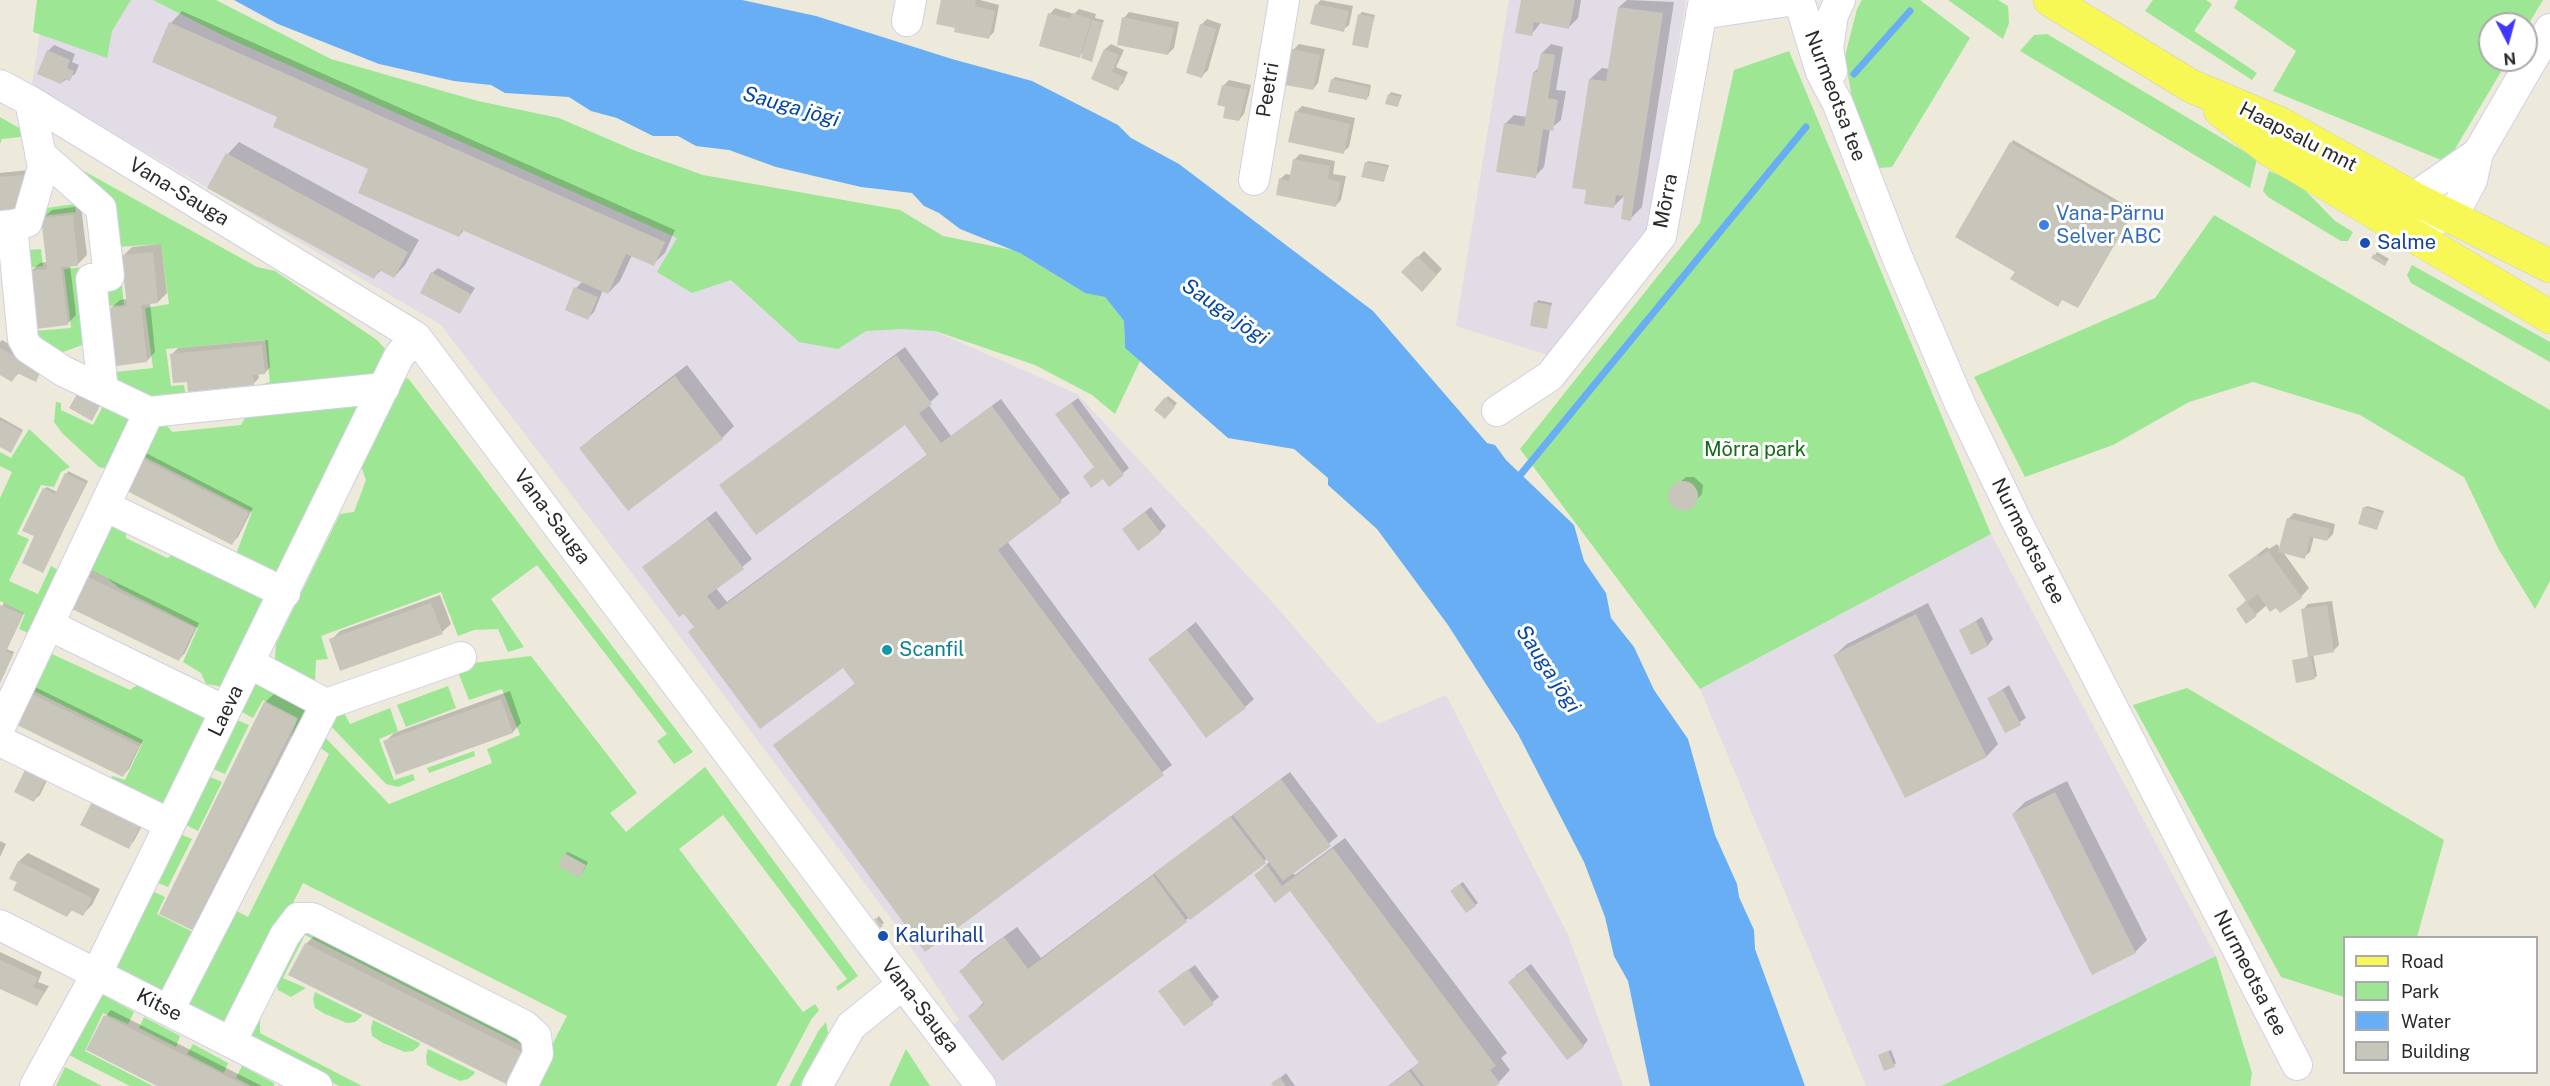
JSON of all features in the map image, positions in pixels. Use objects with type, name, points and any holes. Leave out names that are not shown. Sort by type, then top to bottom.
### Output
[{"type":"main road","name":"Haapsalu mnt","points":[[2050,0],[2191,86],[2281,124],[2413,198],[2550,266]]},
{"type":"main road","points":[[2191,86],[2270,150],[2550,317]]},
{"type":"street","name":"Peetri","points":[[1254,180],[1284,0]]},
{"type":"street","points":[[1703,7],[1797,0]]},
{"type":"street","name":"Nurmeotsa tee","points":[[1797,0],[1821,72],[1838,104],[1895,252],[1960,404],[2016,520],[2297,1065]]},
{"type":"street","points":[[1838,104],[1828,48],[1833,15],[1840,0]]},
{"type":"street","name":"Mõrra","points":[[1497,411],[1550,376],[1661,236],[1703,7]]},
{"type":"street","points":[[2378,214],[2420,224],[2435,221],[2458,204],[2472,180],[2478,153],[2550,28]]},
{"type":"street","name":"Vana-Sauga","points":[[0,85],[30,101],[417,337],[981,1086]]},
{"type":"street","points":[[30,101],[43,167],[27,222],[6,225],[23,339],[28,348],[63,371],[149,412],[384,388]]},
{"type":"street","points":[[2413,198],[2478,153]]},
{"type":"street","points":[[40,154],[101,208],[109,276],[91,279],[103,390]]},
{"type":"street","name":"Laeva","points":[[35,1086],[97,973],[399,356],[417,337]]},
{"type":"street","points":[[0,727],[149,412]]},
{"type":"street","points":[[105,506],[285,593]]},
{"type":"street","points":[[49,625],[225,711]]},
{"type":"street","points":[[169,1010],[326,704],[461,657]]},
{"type":"street","points":[[249,663],[326,704]]},
{"type":"street","points":[[0,741],[170,824]]},
{"type":"street","points":[[231,1042],[285,934],[298,918],[312,918],[525,1026],[536,1036],[538,1054],[522,1086]]},
{"type":"street","name":"Kitse","points":[[0,925],[231,1042],[298,1082]]},
{"type":"street","points":[[817,1086],[851,1026],[903,984]]},
{"type":"shaded area","points":[[45,0],[203,0],[246,33],[659,209],[1077,394],[1274,604],[1378,724],[1446,695],[1568,935],[1623,1086],[999,1086],[952,1026],[959,1020],[899,929],[651,598],[441,325],[32,85]]},
{"type":"shaded area","points":[[1509,0],[1686,0],[1647,228],[1554,357],[1456,326]]},
{"type":"shaded area","points":[[1991,534],[2216,956],[1941,1086],[1866,1086],[1700,689]]},
{"type":"green space","points":[[37,0],[131,0],[112,31],[107,58],[33,32]]},
{"type":"green space","points":[[153,0],[216,0],[331,59],[478,101],[559,118],[636,151],[703,175],[900,210],[943,236],[1017,251],[1082,291],[1105,297],[1124,321],[1125,348],[1140,361],[1115,414],[1092,395],[1035,365],[935,331],[901,329],[866,331],[838,349],[799,342],[731,280],[692,293],[657,272],[677,238],[230,39]]},
{"type":"green space","points":[[1862,0],[1920,0],[1970,38],[1892,167],[1879,168],[1853,106],[1845,56],[1857,9]]},
{"type":"green space","points":[[1948,0],[1998,0],[2008,6],[2009,23],[2003,39]]},
{"type":"green space","points":[[2153,0],[2206,0],[2212,4],[2194,31],[2257,73],[2252,80],[2145,11]]},
{"type":"green space","points":[[2238,0],[2543,0],[2536,12],[2478,12],[2478,72],[2501,72],[2455,149],[2441,160],[2273,91],[2296,51],[2234,8]]},
{"type":"green space","points":[[2047,34],[2257,159],[2250,188],[2020,51],[2034,35]]},
{"type":"green space","name":"Mõrra park","points":[[1789,51],[1991,534],[1700,689],[1520,449],[1700,223],[1734,70]]},
{"type":"green space","points":[[0,117],[26,132],[28,136],[2,139],[0,144]]},
{"type":"green space","points":[[73,165],[257,267],[275,271],[377,340],[386,350],[374,377],[247,389],[270,382],[265,340],[166,349],[171,386],[184,385],[186,396],[157,404],[116,383],[115,372],[153,368],[145,308],[169,304],[161,244],[117,247]]},
{"type":"green space","points":[[2269,171],[2298,183],[2335,221],[2353,232],[2348,241],[2341,241],[2268,197],[2263,191]]},
{"type":"green space","points":[[75,204],[76,212],[40,216],[39,209]]},
{"type":"green space","points":[[2214,215],[2550,410],[2550,581],[2535,609],[2498,548],[2464,477],[2360,415],[2253,382],[2189,402],[2113,445],[2025,477],[1974,377],[2155,298]]},
{"type":"green space","points":[[41,249],[43,266],[27,268],[17,251]]},
{"type":"green space","points":[[2412,265],[2550,342],[2550,362],[2411,283],[2407,275]]},
{"type":"green space","points":[[85,267],[93,341],[55,355],[34,346],[34,331],[71,328],[64,269]]},
{"type":"green space","points":[[122,286],[124,305],[108,306],[102,288]]},
{"type":"green space","points":[[408,378],[693,752],[674,764],[657,741],[667,734],[537,565],[491,599],[524,647],[508,652],[498,629],[474,630],[458,636],[441,592],[321,636],[328,659],[316,660],[315,680],[307,680],[279,664],[275,659],[276,644],[340,514],[354,512],[366,480],[361,466],[399,381]]},
{"type":"green space","points":[[107,399],[136,413],[109,469],[99,467],[63,434],[54,422],[56,402],[61,403],[61,410],[93,425]]},
{"type":"green space","points":[[365,403],[280,571],[275,573],[264,571],[258,563],[236,554],[252,512],[139,454],[162,419],[172,432],[241,425],[251,407]]},
{"type":"green space","points":[[29,429],[70,467],[61,472],[54,487],[41,485],[17,534],[29,539],[9,581],[38,594],[51,566],[64,573],[35,636],[19,629],[25,614],[0,601],[0,498],[12,472],[0,466],[0,452],[11,458]]},
{"type":"green space","points":[[105,523],[126,531],[126,538],[167,558],[181,550],[196,557],[202,571],[232,584],[247,582],[267,597],[224,687],[206,684],[201,673],[183,662],[198,628],[119,588],[107,578],[84,567]]},
{"type":"green space","points":[[57,639],[52,654],[130,690],[146,679],[210,719],[165,804],[151,807],[109,786],[112,776],[125,780],[142,744],[26,687]]},
{"type":"green space","points":[[531,656],[637,793],[610,813],[626,832],[705,767],[858,976],[838,991],[836,987],[847,979],[723,815],[679,849],[803,1012],[815,1004],[819,1010],[811,1020],[776,1086],[531,1086],[567,1016],[303,883],[233,1017],[221,1024],[189,1009],[186,985],[229,907],[248,917],[329,754],[315,744],[320,732],[389,804],[492,763],[487,749],[520,735],[502,689],[469,700],[458,672],[473,663]]},
{"type":"green space","points":[[259,682],[304,707],[308,715],[297,739],[291,736],[298,718],[263,700],[253,718],[240,711],[254,686]]},
{"type":"green space","points":[[448,686],[456,708],[406,727],[397,705]]},
{"type":"green space","points":[[2187,688],[2444,840],[2417,936],[2343,936],[2343,997],[2281,977],[2133,705]]},
{"type":"green space","points":[[390,708],[398,731],[379,739],[394,780],[413,774],[415,780],[398,787],[386,784],[328,723],[342,709],[350,724]]},
{"type":"green space","points":[[237,720],[249,725],[225,774],[213,769]]},
{"type":"green space","points":[[474,751],[475,756],[429,773],[427,768]]},
{"type":"green space","points":[[210,777],[222,782],[198,831],[186,825]]},
{"type":"green space","points":[[180,834],[192,839],[168,887],[156,882]]},
{"type":"green space","points":[[152,891],[165,897],[157,914],[193,932],[175,983],[161,993],[121,973],[118,967],[118,961]]},
{"type":"green space","points":[[306,926],[312,926],[528,1036],[533,1042],[532,1051],[514,1086],[506,1086],[526,1047],[305,935],[283,978],[306,988],[291,997],[278,990],[274,973],[293,934]]},
{"type":"green space","points":[[2216,956],[2252,1073],[2250,1086],[1941,1086]]},
{"type":"green space","points":[[315,992],[362,1015],[361,1017],[355,1022],[347,1023],[325,1014],[315,1008],[313,999]]},
{"type":"green space","points":[[104,995],[134,1012],[128,1024],[103,1013],[85,1051],[153,1086],[130,1086],[69,1055],[97,998]]},
{"type":"green space","points":[[260,1016],[260,1033],[362,1086],[339,1086],[255,1043],[250,1036]]},
{"type":"green space","points":[[144,1017],[180,1036],[176,1047],[139,1028]]},
{"type":"green space","points":[[373,1020],[420,1043],[419,1046],[413,1051],[405,1052],[383,1043],[372,1036]]},
{"type":"green space","points":[[826,1022],[828,1033],[800,1086],[789,1086],[819,1030]]},
{"type":"green space","points":[[193,1044],[228,1063],[224,1073],[187,1054]]},
{"type":"green space","points":[[428,1049],[475,1072],[474,1074],[460,1081],[438,1071],[427,1065]]},
{"type":"green space","points":[[906,1049],[930,1086],[889,1086]]},
{"type":"green space","points":[[242,1066],[274,1083],[274,1086],[251,1086],[236,1078]]},
{"type":"green space","points":[[65,1067],[102,1086],[56,1086]]},
{"type":"water","name":"Sauga jõgi","points":[[234,0],[742,0],[816,16],[952,59],[1032,81],[1118,125],[1131,138],[1179,164],[1373,311],[1487,443],[1495,445],[1506,460],[1574,525],[1584,561],[1606,593],[1611,618],[1634,647],[1654,690],[1688,739],[1715,835],[1754,930],[1755,949],[1805,1086],[1650,1086],[1628,981],[1614,956],[1605,917],[1584,862],[1518,734],[1448,625],[1377,529],[1328,485],[1328,478],[1294,449],[1228,438],[1125,348],[1124,321],[1105,297],[1085,293],[1020,253],[960,229],[939,213],[924,206],[912,193],[861,187],[776,167],[729,150],[696,146],[678,136],[653,136],[617,118],[591,111],[569,97],[505,93],[491,85],[454,81],[379,64],[278,24]]},
{"type":"building","points":[[941,0],[976,0],[975,6],[995,11],[989,39],[954,32],[955,28],[936,24]]},
{"type":"building","points":[[1521,0],[1575,0],[1569,29],[1534,22],[1532,36],[1515,33]]},
{"type":"building","points":[[1315,4],[1349,11],[1344,32],[1310,24]]},
{"type":"building","points":[[1618,7],[1663,13],[1631,221],[1621,219],[1624,196],[1616,195],[1614,208],[1584,204],[1586,190],[1572,188],[1589,79],[1606,81]]},
{"type":"building","points":[[1048,13],[1070,19],[1072,13],[1091,19],[1080,58],[1039,46]]},
{"type":"building","points":[[1358,14],[1374,17],[1368,48],[1352,45]]},
{"type":"building","points":[[1122,17],[1174,28],[1168,55],[1117,45]]},
{"type":"building","points":[[1092,20],[1103,23],[1092,62],[1081,58]]},
{"type":"building","points":[[169,22],[665,242],[654,266],[626,254],[608,294],[462,230],[459,237],[358,193],[368,169],[273,127],[277,117],[152,62]]},
{"type":"building","points":[[1200,24],[1216,29],[1202,78],[1186,73]]},
{"type":"building","points":[[1104,49],[1119,55],[1112,72],[1124,77],[1118,91],[1091,79]]},
{"type":"building","points":[[1292,49],[1320,55],[1313,90],[1285,85]]},
{"type":"building","points":[[47,50],[70,60],[67,68],[74,71],[70,81],[64,79],[61,84],[37,74]]},
{"type":"building","points":[[1541,53],[1555,55],[1548,98],[1558,100],[1553,131],[1543,129],[1536,178],[1496,172],[1504,123],[1524,126],[1533,72],[1537,72]]},
{"type":"building","points":[[1331,79],[1369,87],[1367,100],[1328,92]]},
{"type":"building","points":[[1222,85],[1247,90],[1239,121],[1223,118],[1225,107],[1217,105]]},
{"type":"building","points":[[1388,94],[1400,97],[1398,107],[1385,104]]},
{"type":"building","points":[[1295,111],[1350,124],[1344,154],[1288,142]]},
{"type":"building","name":"Vana-Pärnu Selver ABC","points":[[2010,142],[2133,213],[2078,308],[2062,300],[2058,307],[2010,279],[2015,272],[1955,237]]},
{"type":"building","points":[[226,153],[408,252],[394,278],[379,270],[374,279],[207,188]]},
{"type":"building","points":[[1293,159],[1330,166],[1328,179],[1341,182],[1336,207],[1276,195],[1279,178],[1289,181]]},
{"type":"building","points":[[1365,162],[1388,167],[1384,182],[1361,177]]},
{"type":"building","points":[[24,175],[27,204],[14,205],[15,215],[0,217],[0,177]]},
{"type":"building","points":[[73,215],[78,266],[61,267],[68,325],[36,329],[30,271],[47,269],[41,218]]},
{"type":"building","points":[[153,252],[158,303],[141,305],[147,362],[116,366],[110,308],[127,306],[121,255]]},
{"type":"building","points":[[2374,254],[2387,262],[2385,266],[2371,258]]},
{"type":"building","points":[[1417,256],[1437,275],[1422,292],[1401,272]]},
{"type":"building","points":[[431,272],[471,294],[460,314],[420,293]]},
{"type":"building","points":[[574,287],[598,297],[588,320],[565,310]]},
{"type":"building","points":[[1534,302],[1551,305],[1547,329],[1530,326]]},
{"type":"building","points":[[262,345],[265,374],[253,375],[254,385],[188,392],[187,382],[173,383],[170,354]]},
{"type":"building","points":[[0,348],[41,370],[36,382],[17,373],[12,382],[0,375]]},
{"type":"building","name":"Scanfil","points":[[896,355],[932,404],[919,413],[941,443],[992,406],[1062,502],[998,550],[1164,775],[925,952],[773,745],[855,684],[843,668],[760,729],[688,632],[694,627],[684,614],[679,617],[642,567],[707,519],[744,569],[707,596],[718,610],[927,455],[905,425],[756,535],[719,485]]},
{"type":"building","points":[[675,376],[723,439],[628,511],[579,448]]},
{"type":"building","points":[[81,387],[103,400],[92,421],[69,408]]},
{"type":"building","points":[[1165,397],[1175,407],[1165,419],[1154,410]]},
{"type":"building","points":[[1071,403],[1124,475],[1109,487],[1103,479],[1091,488],[1083,476],[1094,467],[1055,414]]},
{"type":"building","points":[[0,420],[22,432],[11,453],[0,447]]},
{"type":"building","points":[[139,457],[249,513],[232,545],[123,489]]},
{"type":"building","points":[[65,473],[86,483],[43,573],[22,563],[34,536],[22,531],[43,488],[55,494]]},
{"type":"building","points":[[1683,481],[1689,482],[1697,490],[1697,502],[1689,510],[1683,511],[1677,510],[1669,502],[1668,496],[1669,490],[1677,482]]},
{"type":"building","points":[[2363,507],[2383,513],[2377,530],[2358,524]]},
{"type":"building","points":[[1145,512],[1161,533],[1138,551],[1122,529]]},
{"type":"building","points":[[2287,518],[2330,529],[2327,541],[2310,537],[2305,559],[2278,552]]},
{"type":"building","points":[[2268,551],[2302,598],[2280,613],[2276,608],[2270,612],[2258,594],[2247,602],[2228,575],[2258,554],[2260,557]]},
{"type":"building","points":[[84,575],[195,628],[179,661],[68,607]]},
{"type":"building","points":[[2246,601],[2257,616],[2246,624],[2236,609]]},
{"type":"building","points":[[431,603],[443,634],[340,671],[329,639]]},
{"type":"building","points":[[0,605],[23,615],[6,651],[13,655],[0,683]]},
{"type":"building","points":[[2327,605],[2334,652],[2308,657],[2301,609]]},
{"type":"building","points":[[1916,614],[1987,757],[1905,798],[1833,655]]},
{"type":"building","points":[[1976,621],[1988,646],[1971,655],[1959,630]]},
{"type":"building","points":[[1187,630],[1246,708],[1206,738],[1148,659]]},
{"type":"building","points":[[2311,657],[2315,679],[2296,683],[2292,660]]},
{"type":"building","points":[[24,690],[139,746],[123,777],[9,721]]},
{"type":"building","points":[[2003,690],[2021,725],[2005,733],[1987,698]]},
{"type":"building","points":[[501,699],[513,733],[396,775],[383,741]]},
{"type":"building","points":[[264,702],[297,719],[192,930],[159,914]]},
{"type":"building","points":[[25,770],[45,780],[34,802],[14,792]]},
{"type":"building","points":[[1281,779],[1331,846],[1283,881],[1233,815]]},
{"type":"building","points":[[2055,792],[2136,953],[2092,975],[2012,814]]},
{"type":"building","points":[[92,802],[140,826],[129,849],[80,825]]},
{"type":"building","points":[[1230,816],[1266,863],[1190,920],[1154,873]]},
{"type":"building","points":[[1333,848],[1496,1066],[1490,1070],[1500,1083],[1496,1086],[1424,1086],[1411,1069],[1419,1063],[1290,891],[1275,903],[1254,875],[1267,865],[1282,886]]},
{"type":"building","points":[[564,853],[586,865],[580,878],[558,866]]},
{"type":"building","points":[[18,861],[92,898],[83,916],[71,910],[67,917],[13,890],[17,882],[9,879]]},
{"type":"building","points":[[1153,875],[1187,922],[1002,1061],[968,1016],[984,1004],[959,971],[1004,937],[1028,969]]},
{"type":"building","points":[[1460,884],[1476,906],[1466,913],[1450,891]]},
{"type":"building","points":[[876,918],[883,926],[880,928],[874,919]]},
{"type":"building","points":[[305,943],[522,1052],[506,1084],[288,975]]},
{"type":"building","points":[[0,960],[38,978],[33,987],[44,992],[37,1006],[0,989]]},
{"type":"building","points":[[1188,969],[1214,1004],[1184,1026],[1158,991]]},
{"type":"building","points":[[1525,969],[1584,1047],[1567,1060],[1508,982]]},
{"type":"building","points":[[104,1015],[246,1086],[157,1086],[86,1050]]},
{"type":"building","points":[[1888,1051],[1895,1067],[1884,1071],[1878,1055]]},
{"type":"building","points":[[1409,1071],[1421,1086],[1389,1086]]},
{"type":"building","points":[[1280,1077],[1286,1086],[1273,1086],[1271,1083]]},
{"type":"waterway","points":[[1854,74],[1910,11]]},
{"type":"waterway","points":[[1521,474],[1806,127]]},
{"type":"place","name":"Vana-Pärnu Selver ABC","points":[[2044,225]]},
{"type":"place","name":"Salme","points":[[2365,243]]},
{"type":"place","name":"Scanfil","points":[[887,650]]},
{"type":"place","name":"Kalurihall","points":[[883,936]]}]
